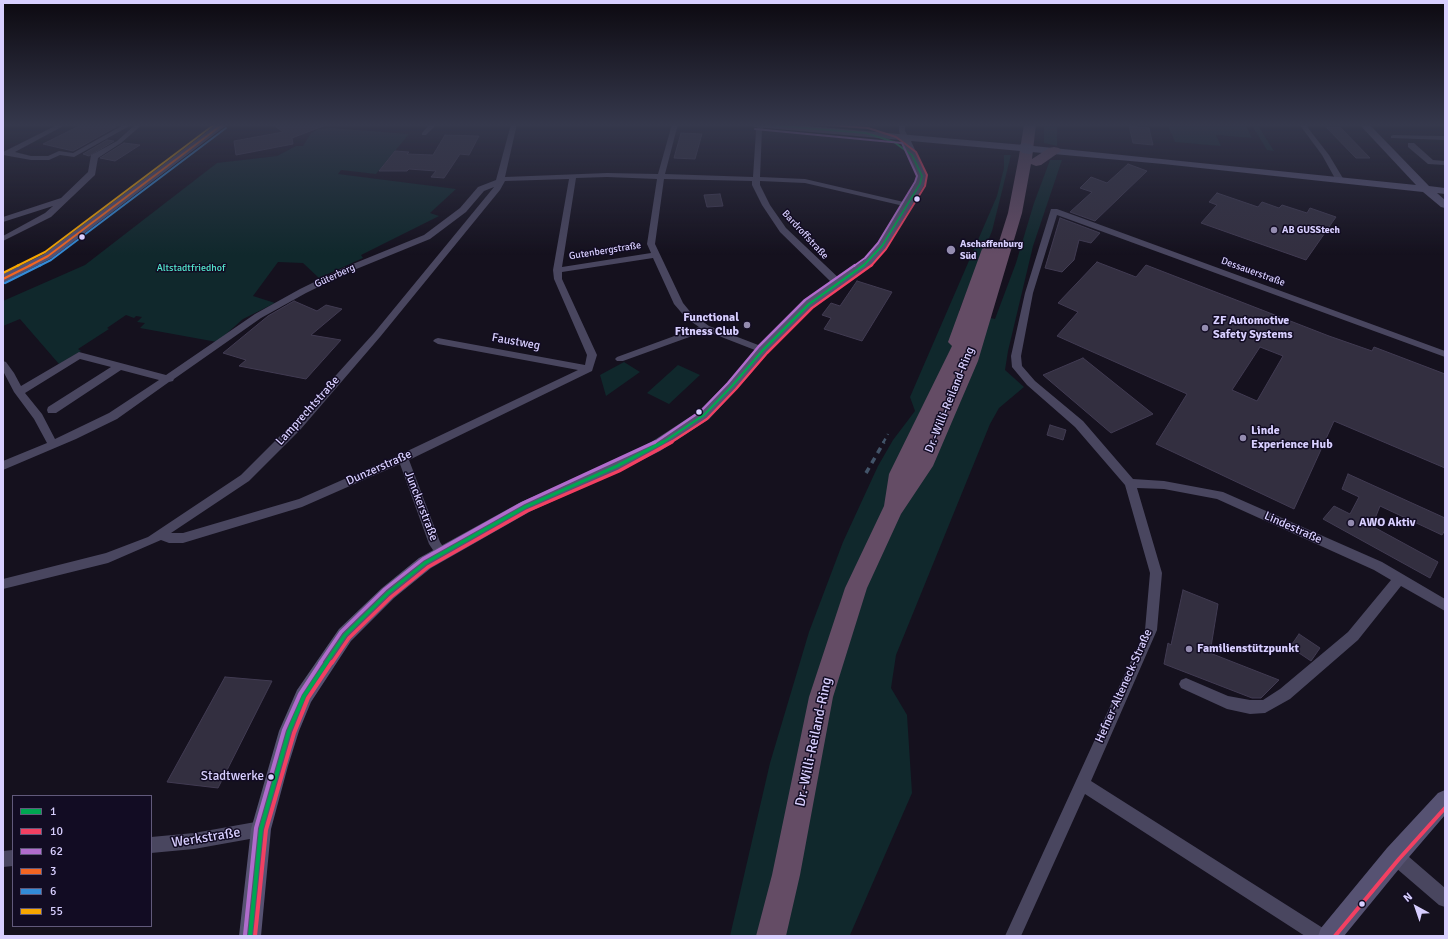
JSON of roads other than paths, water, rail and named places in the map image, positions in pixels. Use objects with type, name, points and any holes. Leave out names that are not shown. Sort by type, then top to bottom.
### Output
[{"type":"highway","points":[[1020,168],[1007,197],[957,343],[962,359],[979,350],[1004,287],[1029,196],[1028,168]]},
{"type":"highway","name":"Dr.-Willi-Reiland-Ring","points":[[771,936],[786,875],[821,697],[856,588],[892,510],[923,466],[1000,260],[1015,213],[1024,168]]},
{"type":"street","points":[[3,239],[48,215],[92,173],[93,168]]},
{"type":"street","points":[[3,279],[37,262],[71,239],[165,168]]},
{"type":"street","name":"Lamprechtstraße","points":[[3,584],[108,558],[152,540],[244,478],[296,427],[377,334],[484,205],[502,180],[505,168]]},
{"type":"street","points":[[663,168],[651,244],[679,304],[689,316],[706,328],[763,350]]},
{"type":"street","name":"Bardroffstraße","points":[[757,168],[756,185],[778,224],[833,279],[840,284]]},
{"type":"street","points":[[250,936],[261,829],[278,766],[289,731],[304,696],[344,635],[388,593],[425,563],[525,506],[617,466],[655,447],[704,415],[732,386],[763,350],[809,304],[840,284],[873,257],[882,246],[920,184],[922,176],[918,168]]},
{"type":"street","points":[[1220,168],[1445,190]]},
{"type":"street","points":[[1333,168],[1340,180]]},
{"type":"street","points":[[1406,168],[1426,189],[1445,205]]},
{"type":"street","name":"Güterberg","points":[[3,466],[113,416],[169,379],[258,316],[303,291],[346,270],[427,237],[463,210],[481,189],[502,180],[607,175],[805,181],[908,205]]},
{"type":"street","points":[[573,176],[557,270],[558,279],[592,355],[589,369]]},
{"type":"street","points":[[3,220],[64,200]]},
{"type":"street","name":"Dessauerstraße","points":[[1054,210],[1445,354]]},
{"type":"street","name":"Hefner-Alteneck-Straße","points":[[1013,936],[1151,630],[1156,573],[1130,483],[1079,424],[1031,383],[1017,367],[1016,356],[1028,293],[1054,210]]},
{"type":"street","name":"Gutenbergstraße","points":[[557,270],[656,255]]},
{"type":"street","points":[[620,359],[706,328]]},
{"type":"street","name":"Faustweg","points":[[438,341],[589,369]]},
{"type":"street","points":[[20,392],[79,355],[118,367],[169,379]]},
{"type":"street","points":[[3,364],[20,392],[38,417],[53,444]]},
{"type":"street","points":[[52,410],[118,367]]},
{"type":"street","name":"Dunzerstraße","points":[[160,536],[169,538],[183,538],[302,503],[403,458],[589,369]]},
{"type":"street","name":"Junckerstraße","points":[[403,458],[435,544],[442,554]]},
{"type":"street","name":"Lindestraße","points":[[1130,483],[1164,485],[1219,495],[1378,566],[1445,606]]},
{"type":"street","points":[[1186,684],[1227,702],[1250,707],[1265,706],[1285,694],[1353,636],[1400,579]]},
{"type":"street","points":[[1081,783],[1320,936]]},
{"type":"street","points":[[1329,936],[1395,856],[1445,800]]},
{"type":"street","name":"Werkstraße","points":[[152,846],[194,841],[261,829]]},
{"type":"street","points":[[1395,856],[1445,899]]},
{"type":"railway","points":[[883,443],[888,434]]},
{"type":"railway","points":[[866,473],[884,442]]},
{"type":"place","name":"AB GUSStech","points":[[1274,230]]},
{"type":"place","name":"Aschaffenburg Süd","points":[[951,250]]},
{"type":"place","name":"Functional Fitness Club","points":[[747,325]]},
{"type":"place","name":"ZF Automotive Safety Systems","points":[[1205,328]]},
{"type":"place","name":"Linde Experience Hub","points":[[1243,438]]},
{"type":"place","name":"AWO Aktiv","points":[[1351,523]]},
{"type":"place","name":"Familienstützpunkt","points":[[1189,649]]},
{"type":"place","name":"Stadtwerke","points":[[271,777]]},
{"type":"park label","name":"Altstadtfriedhof","points":[[191,268]]}]
